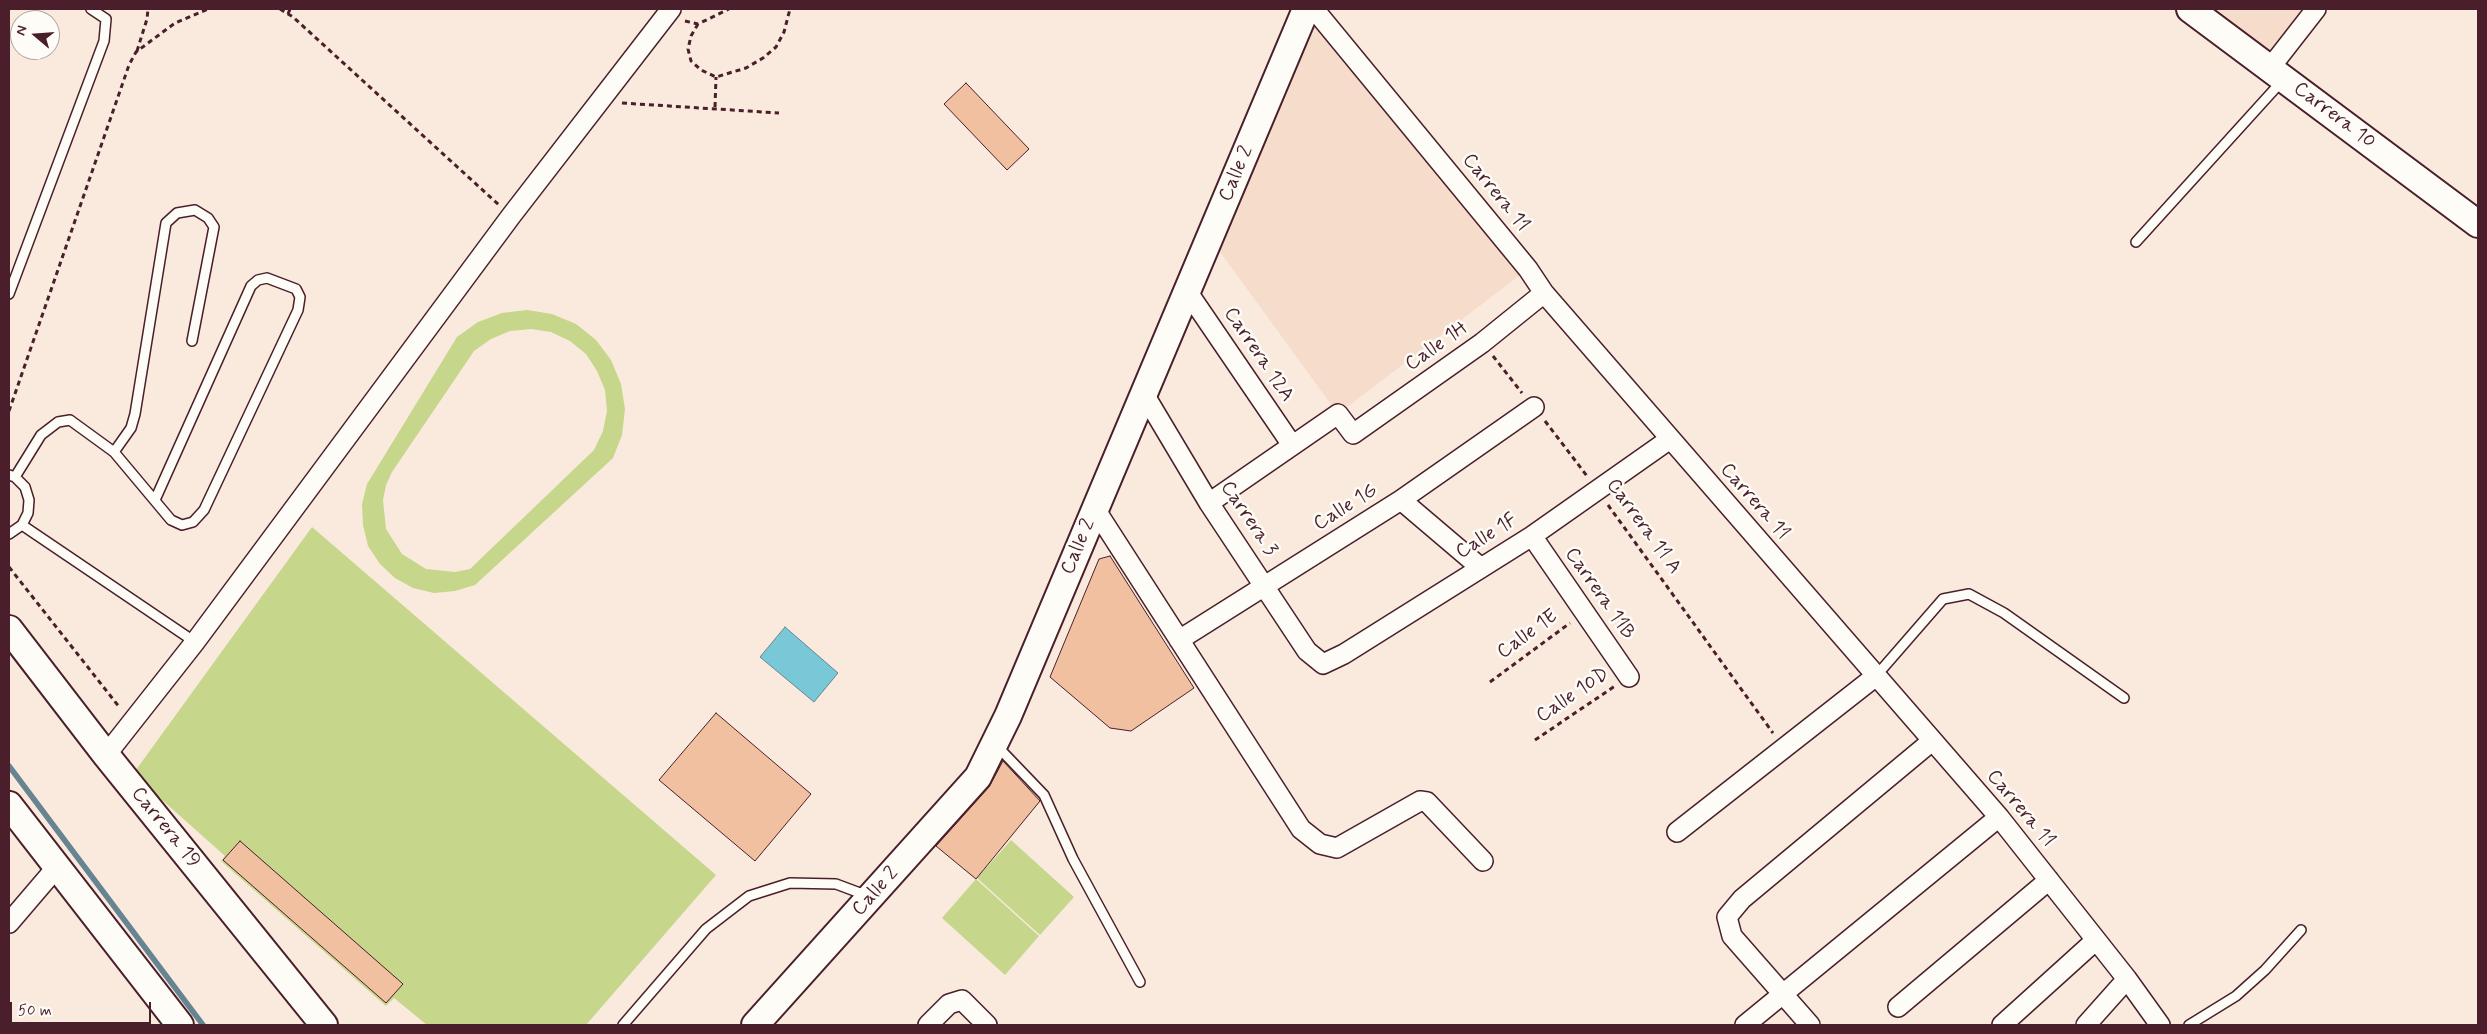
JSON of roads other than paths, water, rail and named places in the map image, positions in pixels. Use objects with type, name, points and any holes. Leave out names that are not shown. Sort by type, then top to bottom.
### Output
[{"type":"main road","name":"Calle 2","points":[[755,1025],[978,777],[1008,716],[1306,9]]},
{"type":"main road","name":"Carrera 10","points":[[2190,9],[2478,224]]},
{"type":"main road","name":"Carrera 19","points":[[9,629],[106,755],[324,1025]]},
{"type":"main road","points":[[9,805],[56,868],[180,1025]]},
{"type":"street","name":"Carrera 11","points":[[1314,9],[1528,269],[1544,293],[1999,817],[2160,1025]]},
{"type":"street","points":[[2277,74],[2316,9]]},
{"type":"street","points":[[106,755],[195,642],[511,216],[600,102],[675,14]]},
{"type":"street","name":"Carrera 12A","points":[[1187,290],[1292,445]]},
{"type":"street","name":"Calle 1H","points":[[1292,445],[1338,414],[1353,434],[1482,342],[1544,293]]},
{"type":"street","name":"Carrera 3","points":[[1144,394],[1209,503],[1307,651],[1323,664]]},
{"type":"street","name":"Calle 1G","points":[[1179,640],[1401,500],[1534,407]]},
{"type":"street","name":"Calle 1F","points":[[1323,664],[1344,654],[1532,536],[1670,439]]},
{"type":"street","points":[[1209,503],[1292,445]]},
{"type":"street","points":[[1401,500],[1482,568]]},
{"type":"street","points":[[1095,508],[1301,829],[1320,844],[1337,848],[1420,801],[1427,802],[1483,860]]},
{"type":"street","name":"Carrera 11B","points":[[1532,536],[1629,677]]},
{"type":"street","points":[[1677,832],[1876,676]]},
{"type":"street","points":[[1810,1025],[1732,936],[1727,917],[1742,899],[1932,740]]},
{"type":"street","points":[[1745,1025],[1999,817]]},
{"type":"street","points":[[9,923],[56,868]]},
{"type":"street","points":[[1898,1007],[2049,880]]},
{"type":"street","points":[[2002,1025],[2096,940]]},
{"type":"street","points":[[2086,1025],[2127,980]]},
{"type":"street","points":[[928,1025],[949,1004],[962,1000],[987,1025]]},
{"type":"lane","points":[[9,294],[104,40],[106,19],[91,9]]},
{"type":"lane","points":[[2136,242],[2277,74]]},
{"type":"lane","points":[[114,452],[131,428],[135,414],[166,223],[177,213],[195,210],[208,218],[214,227],[192,340]]},
{"type":"lane","points":[[9,534],[22,525],[28,513],[29,500],[25,487],[12,476],[41,435],[58,422],[70,420],[114,452],[171,520],[182,525],[193,522],[204,510],[298,310],[300,297],[296,289],[267,278],[258,280],[251,286],[156,500]]},
{"type":"lane","points":[[22,525],[195,642]]},
{"type":"lane","points":[[1876,676],[1943,599],[1969,594],[2004,613],[2124,698]]},
{"type":"lane","points":[[994,744],[1044,795],[1073,859],[1140,982]]},
{"type":"lane","points":[[623,1025],[706,929],[749,896],[790,883],[836,884],[871,898]]},
{"type":"lane","points":[[2189,1025],[2236,996],[2265,970],[2301,930]]},
{"type":"water","points":[[785,627],[838,673],[814,702],[760,657]]},
{"type":"waterway","points":[[9,766],[203,1025]]}]
